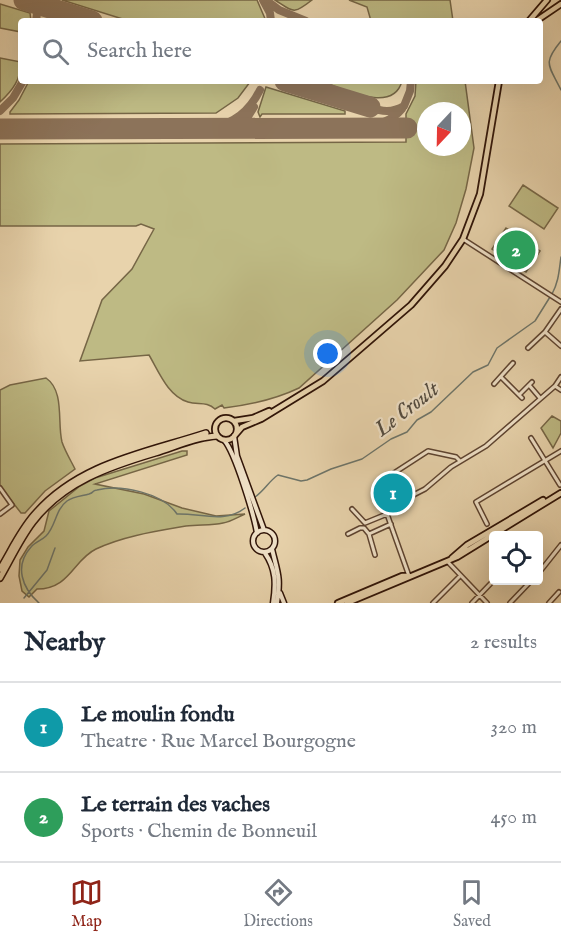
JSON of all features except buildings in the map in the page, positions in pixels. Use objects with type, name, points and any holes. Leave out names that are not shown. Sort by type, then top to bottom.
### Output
[{"type":"highway","points":[[0,570],[32,517],[55,493],[74,480],[104,465],[206,433]]},
{"type":"highway","points":[[0,578],[36,519],[56,498],[77,483],[105,469],[217,436]]},
{"type":"main road","points":[[532,18],[547,0]]},
{"type":"main road","points":[[540,18],[561,4]]},
{"type":"main road","points":[[224,440],[235,435],[242,427],[283,406],[323,381],[430,286],[463,239],[469,224],[484,173],[499,84]]},
{"type":"main road","points":[[455,251],[469,224]]},
{"type":"main road","points":[[206,433],[224,418],[234,422],[253,418],[283,406]]},
{"type":"main road","points":[[234,422],[237,427],[235,435],[237,456],[264,530]]},
{"type":"main road","points":[[215,426],[217,436],[224,440],[231,450],[257,533]]},
{"type":"main road","points":[[347,603],[449,560],[473,542],[561,489]]},
{"type":"main road","points":[[265,553],[272,549],[275,543],[274,536],[264,530],[257,533],[253,540],[254,546],[265,553],[275,573],[275,603]]},
{"type":"main road","points":[[272,549],[284,603]]},
{"type":"main road","points":[[338,603],[402,576],[409,576]]},
{"type":"main road","points":[[275,603],[280,591]]},
{"type":"street","points":[[463,239],[561,302]]},
{"type":"street","points":[[528,348],[545,332],[561,309]]},
{"type":"street","points":[[545,332],[561,346]]},
{"type":"street","points":[[494,384],[513,363]]},
{"type":"street","points":[[501,377],[520,396],[530,384],[540,398]]},
{"type":"street","points":[[388,508],[425,489],[460,461],[486,446],[555,387],[561,377]]},
{"type":"street","points":[[555,387],[561,390]]},
{"type":"street","points":[[531,438],[561,489]]},
{"type":"street","points":[[487,524],[476,502],[561,450]]},
{"type":"street","points":[[409,576],[387,514],[388,508],[376,484],[428,451],[456,457],[460,461]]},
{"type":"street","points":[[0,488],[12,505],[0,513]]},
{"type":"street","points":[[352,509],[364,523],[387,514]]},
{"type":"street","points":[[369,534],[391,524]]},
{"type":"street","points":[[348,534],[364,528],[369,534],[375,555]]},
{"type":"street","points":[[543,569],[561,545]]},
{"type":"street","points":[[449,560],[460,576],[488,603]]},
{"type":"street","points":[[433,603],[460,576]]},
{"type":"street","points":[[472,603],[490,585]]},
{"type":"street","points":[[510,603],[527,585]]},
{"type":"street","points":[[549,603],[559,592]]},
{"type":"shaded area","points":[[62,0],[257,0],[265,18],[119,18]]},
{"type":"shaded area","points":[[275,0],[312,0],[294,10]]},
{"type":"shaded area","points":[[349,0],[450,0],[453,18],[370,18],[367,7]]},
{"type":"shaded area","points":[[0,4],[30,13],[31,18],[18,18],[18,31],[0,28]]},
{"type":"shaded area","points":[[0,58],[18,61],[18,78],[0,102]]},
{"type":"shaded area","points":[[27,84],[248,84],[238,98],[216,113],[10,114]]},
{"type":"shaded area","points":[[328,84],[400,84],[397,91],[378,98],[353,93]]},
{"type":"shaded area","points":[[416,84],[465,84],[468,102],[417,102],[417,156],[471,156],[471,126],[474,148],[466,189],[456,223],[444,250],[397,300],[299,388],[253,403],[224,408],[222,405],[215,409],[206,404],[181,399],[165,383],[149,355],[80,361],[102,300],[132,269],[154,229],[141,224],[136,226],[0,226],[0,144],[406,142],[406,114],[415,96]]},
{"type":"shaded area","points":[[266,87],[345,111],[345,114],[262,114],[260,117],[258,112]]},
{"type":"shaded area","points":[[523,185],[558,208],[544,229],[509,206]]},
{"type":"shaded area","points":[[506,228],[540,251],[526,272],[492,249]]},
{"type":"shaded area","points":[[46,378],[56,391],[62,442],[75,469],[45,491],[25,513],[21,513],[0,486],[0,390],[10,385]]},
{"type":"shaded area","points":[[552,416],[561,421],[561,433],[553,448],[541,428]]},
{"type":"shaded area","points":[[187,451],[187,455],[95,484],[144,494],[182,508],[216,516],[245,514],[226,522],[140,534],[117,541],[88,554],[57,584],[37,589],[29,597],[22,591],[19,576],[20,560],[28,547],[44,531],[49,511],[80,486],[95,478]]},
{"type":"waterway","name":"Le Croult","points":[[561,41],[549,60],[549,65],[561,90]]},
{"type":"waterway","name":"Le Croult","points":[[552,294],[561,257]]},
{"type":"waterway","name":"Le Croult","points":[[255,497],[278,475],[301,481],[307,480],[362,459],[391,439],[407,432],[417,420],[431,412],[473,372],[488,365],[497,348],[535,321],[550,297]]},
{"type":"waterway","name":"Le Croult","points":[[39,603],[25,584],[22,576],[23,562],[31,547],[52,528],[63,505],[72,498],[89,494],[95,490],[118,488],[152,496],[171,507],[177,514],[221,517],[229,516],[245,508]]},
{"type":"waterway","points":[[24,598],[47,570],[55,548]]},
{"type":"taxiway","points":[[36,18],[39,0]]},
{"type":"taxiway","points":[[263,0],[271,18]]},
{"type":"taxiway","points":[[266,0],[279,10],[299,18]]},
{"type":"taxiway","points":[[0,111],[13,98],[21,84]]},
{"type":"taxiway","points":[[370,107],[387,111],[404,106],[411,84]]},
{"type":"taxiway","points":[[210,129],[240,116],[251,105],[260,90]]},
{"type":"taxiway","points":[[229,129],[244,123],[254,107]]},
{"type":"taxiway","points":[[361,128],[384,122],[394,117],[402,109]]},
{"type":"runway","points":[[24,0],[82,18]]},
{"type":"runway","points":[[295,84],[370,107]]},
{"type":"runway","points":[[0,129],[407,128]]},
{"type":"place","name":"Le terrain des vaches","points":[[516,250]]},
{"type":"place","name":"Le moulin fondu","points":[[393,493]]}]
